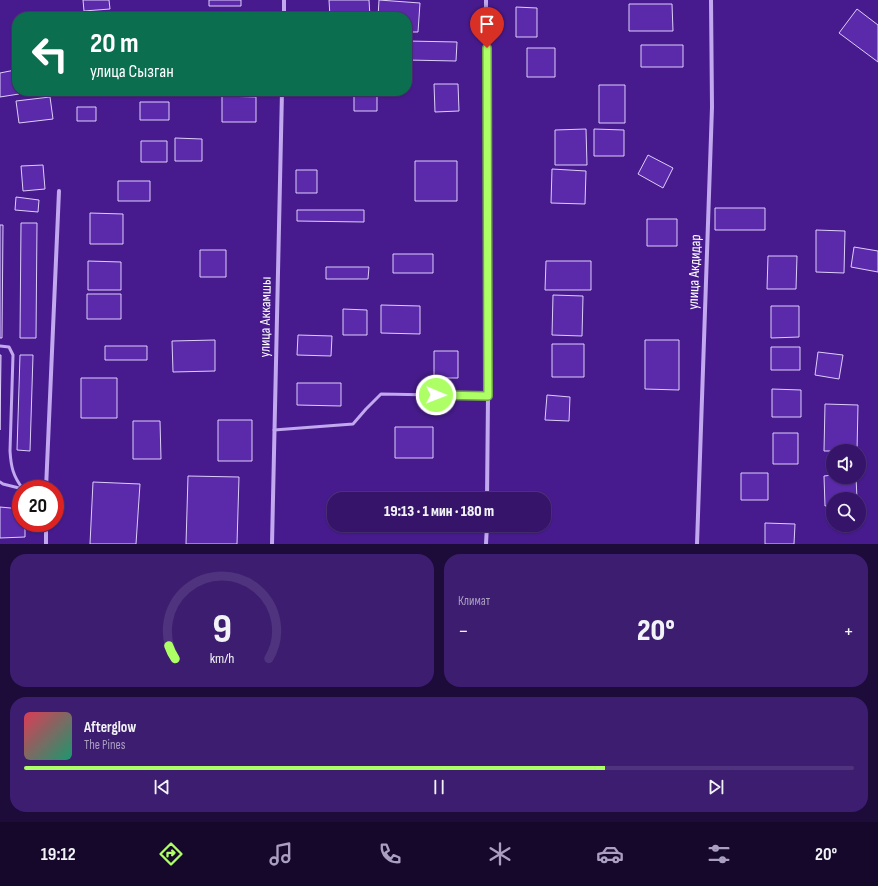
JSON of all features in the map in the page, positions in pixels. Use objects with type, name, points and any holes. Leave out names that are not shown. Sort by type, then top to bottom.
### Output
[{"type":"street","points":[[284,0],[284,12]]},
{"type":"street","points":[[486,0],[487,492]]},
{"type":"street","name":"улица Акдидар","points":[[697,544],[712,115],[711,0]]},
{"type":"street","name":"улица Аккамшы","points":[[272,544],[282,96]]},
{"type":"street","points":[[46,480],[59,191]]},
{"type":"street","points":[[46,532],[46,544]]},
{"type":"street","points":[[486,544],[487,532]]},
{"type":"lane","points":[[0,346],[9,347],[13,355],[10,451],[11,465],[17,480]]},
{"type":"lane","points":[[274,430],[353,424],[381,394],[488,396]]},
{"type":"lane","points":[[0,482],[12,486]]},
{"type":"building","points":[[83,0],[109,0],[110,9],[84,11]]},
{"type":"building","points":[[209,0],[241,0],[241,6],[209,6]]},
{"type":"building","points":[[329,0],[369,0],[370,12],[330,12]]},
{"type":"building","points":[[379,0],[420,3],[418,32],[412,32],[412,12],[378,12]]},
{"type":"building","points":[[629,4],[672,4],[673,31],[629,31]]},
{"type":"building","points":[[516,7],[537,8],[537,37],[516,37]]},
{"type":"building","points":[[857,9],[878,25],[878,62],[839,33]]},
{"type":"building","points":[[412,41],[457,42],[456,61],[412,60]]},
{"type":"building","points":[[641,45],[683,45],[683,67],[641,67]]},
{"type":"building","points":[[527,48],[555,48],[555,77],[527,77]]},
{"type":"building","points":[[12,71],[12,95],[0,97],[0,73]]},
{"type":"building","points":[[434,84],[458,84],[459,111],[435,112]]},
{"type":"building","points":[[599,85],[625,85],[625,123],[599,123]]},
{"type":"building","points":[[222,96],[256,97],[256,122],[222,122]]},
{"type":"building","points":[[354,96],[377,96],[377,111],[354,111]]},
{"type":"building","points":[[50,97],[53,119],[19,123],[16,101]]},
{"type":"building","points":[[140,102],[169,102],[169,120],[140,120]]},
{"type":"building","points":[[77,107],[96,107],[96,121],[77,121]]},
{"type":"building","points":[[586,129],[587,165],[555,165],[555,130]]},
{"type":"building","points":[[594,129],[624,130],[624,156],[594,156]]},
{"type":"building","points":[[175,138],[202,139],[202,161],[175,161]]},
{"type":"building","points":[[141,141],[167,141],[167,162],[141,162]]},
{"type":"building","points":[[648,155],[673,168],[663,188],[638,174]]},
{"type":"building","points":[[415,161],[457,161],[457,201],[415,201]]},
{"type":"building","points":[[43,165],[45,189],[23,191],[21,166]]},
{"type":"building","points":[[552,169],[586,171],[585,204],[551,203]]},
{"type":"building","points":[[296,170],[317,170],[317,193],[296,193]]},
{"type":"building","points":[[118,181],[150,181],[150,201],[118,201]]},
{"type":"building","points":[[16,197],[39,200],[38,212],[15,210]]},
{"type":"building","points":[[715,208],[765,208],[765,230],[715,230]]},
{"type":"building","points":[[297,210],[364,210],[364,222],[297,221]]},
{"type":"building","points":[[90,213],[123,214],[123,244],[90,244]]},
{"type":"building","points":[[647,219],[677,219],[677,246],[647,246]]},
{"type":"building","points":[[21,223],[37,223],[36,338],[20,338]]},
{"type":"building","points":[[0,225],[3,225],[2,338],[0,338]]},
{"type":"building","points":[[816,230],[845,231],[844,273],[816,272]]},
{"type":"building","points":[[854,247],[878,251],[878,272],[851,267]]},
{"type":"building","points":[[200,250],[226,250],[226,277],[200,277]]},
{"type":"building","points":[[393,254],[433,254],[433,273],[393,273]]},
{"type":"building","points":[[768,256],[797,256],[796,289],[767,289]]},
{"type":"building","points":[[88,261],[121,262],[121,290],[88,290]]},
{"type":"building","points":[[546,261],[591,261],[591,290],[545,290]]},
{"type":"building","points":[[326,267],[369,267],[368,279],[326,279]]},
{"type":"building","points":[[87,294],[121,294],[121,319],[87,319]]},
{"type":"building","points":[[553,295],[583,296],[582,336],[552,335]]},
{"type":"building","points":[[381,305],[420,306],[420,334],[381,333]]},
{"type":"building","points":[[771,306],[799,306],[799,337],[771,338]]},
{"type":"building","points":[[343,309],[367,310],[367,335],[343,335]]},
{"type":"building","points":[[298,335],[332,336],[331,356],[297,355]]},
{"type":"building","points":[[215,340],[215,371],[173,372],[172,341]]},
{"type":"building","points":[[645,340],[679,340],[679,390],[645,389]]},
{"type":"building","points":[[552,344],[584,344],[584,377],[552,377]]},
{"type":"building","points":[[105,346],[147,346],[147,360],[105,360]]},
{"type":"building","points":[[771,347],[800,347],[800,370],[771,370]]},
{"type":"building","points":[[434,351],[458,351],[458,378],[434,378]]},
{"type":"building","points":[[818,352],[843,355],[839,379],[815,375]]},
{"type":"building","points":[[0,355],[1,355],[0,430]]},
{"type":"building","points":[[20,355],[33,355],[30,451],[17,450]]},
{"type":"building","points":[[81,378],[117,378],[117,418],[81,418]]},
{"type":"building","points":[[297,383],[341,383],[341,406],[297,405]]},
{"type":"building","points":[[772,389],[801,390],[801,417],[772,417]]},
{"type":"building","points":[[547,395],[570,397],[569,421],[545,420]]},
{"type":"building","points":[[825,404],[858,405],[857,444],[826,444],[826,451],[824,451]]},
{"type":"building","points":[[218,420],[252,420],[252,461],[218,461]]},
{"type":"building","points":[[133,421],[160,421],[161,459],[133,459]]},
{"type":"building","points":[[395,427],[433,427],[433,458],[395,458]]},
{"type":"building","points":[[773,433],[798,433],[798,464],[773,464]]},
{"type":"building","points":[[741,473],[768,473],[768,500],[741,500]]},
{"type":"building","points":[[188,476],[239,477],[237,544],[186,544]]},
{"type":"building","points":[[824,476],[826,476],[826,484],[856,484],[857,492],[826,492],[825,506]]},
{"type":"building","points":[[93,482],[140,484],[136,544],[90,544]]},
{"type":"building","points":[[0,507],[12,508],[12,532],[25,532],[25,537],[0,538]]},
{"type":"building","points":[[765,523],[795,524],[794,544],[765,544]]},
{"type":"route","points":[[436,395],[488,396],[487,48]]}]
